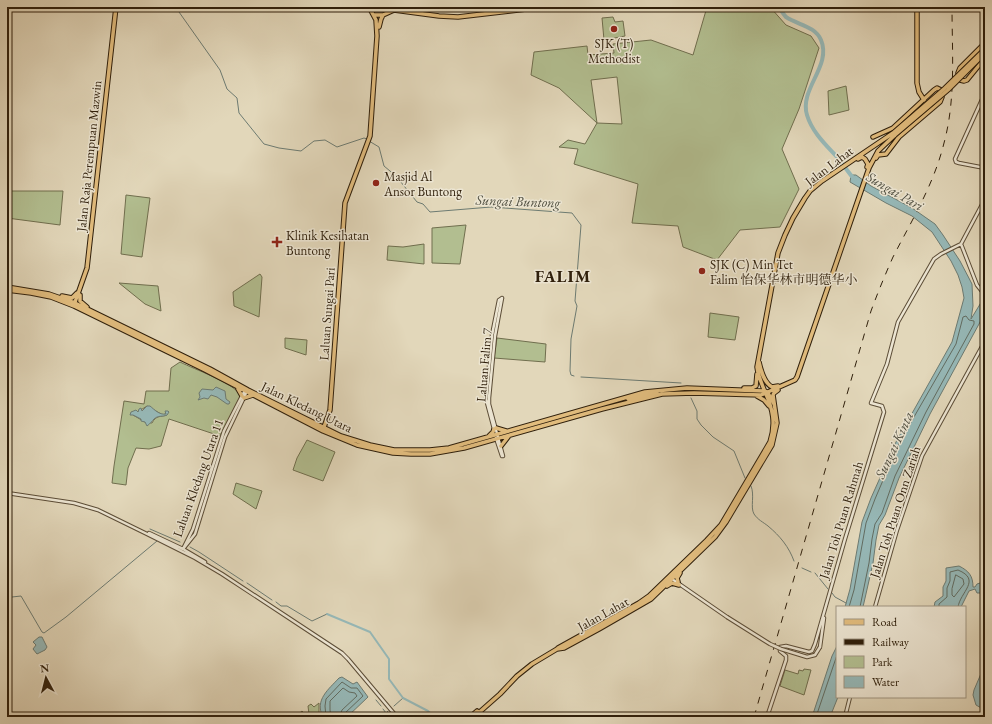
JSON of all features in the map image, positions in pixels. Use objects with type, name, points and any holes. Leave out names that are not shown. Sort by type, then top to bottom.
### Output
[{"type":"main road","points":[[377,36],[379,22],[389,7]]},
{"type":"main road","points":[[394,7],[461,16]]},
{"type":"main road","points":[[370,9],[377,16],[394,10],[450,17],[543,7]]},
{"type":"main road","points":[[917,7],[917,80],[919,92],[924,100]]},
{"type":"main road","name":"Jalan Raja Perempuan Mazwin","points":[[74,304],[83,282],[88,262],[115,8]]},
{"type":"main road","name":"Laluan Sungai Pari","points":[[324,429],[330,410],[345,203],[370,136],[377,36],[376,20],[370,9]]},
{"type":"main road","points":[[985,43],[960,68],[958,73],[960,80],[967,80],[985,58]]},
{"type":"main road","name":"Jalan Lahat","points":[[894,134],[985,49]]},
{"type":"main road","name":"Jalan Lahat","points":[[691,555],[721,525],[764,454],[772,436],[774,424],[773,414],[758,372],[759,358],[778,253],[785,235],[805,198],[817,185],[878,143],[894,134],[943,94],[985,53]]},
{"type":"main road","points":[[869,168],[877,156],[884,155],[903,133],[940,102],[942,96],[941,90],[939,88],[935,89],[893,128],[873,137]]},
{"type":"main road","points":[[649,598],[668,580],[672,579],[715,537],[726,522],[772,445],[778,423],[774,404],[774,393],[797,377],[869,168],[877,152],[894,134]]},
{"type":"main road","points":[[873,137],[874,142],[878,143]]},
{"type":"main road","points":[[868,150],[872,144],[871,139],[873,137]]},
{"type":"main road","points":[[882,146],[880,150],[882,153],[889,150]]},
{"type":"main road","points":[[843,167],[860,158],[864,158],[868,164],[865,180]]},
{"type":"main road","points":[[49,294],[72,298],[77,293],[83,282]]},
{"type":"main road","points":[[83,282],[79,298],[80,301],[104,317]]},
{"type":"main road","name":"Jalan Kledang Utara","points":[[7,287],[49,294],[104,317],[324,429]]},
{"type":"main road","name":"Jalan Kledang Utara","points":[[7,290],[51,297],[74,304],[236,387],[246,390],[253,395],[357,445],[393,453],[430,454],[449,452],[488,439],[636,400],[672,394],[694,393],[756,396],[766,392]]},
{"type":"main road","points":[[759,358],[762,374],[770,386],[775,387],[791,382]]},
{"type":"main road","points":[[736,390],[756,386],[758,372]]},
{"type":"main road","points":[[774,404],[766,392],[791,382]]},
{"type":"main road","points":[[236,387],[243,397],[253,395]]},
{"type":"main road","name":"Jalan Kledang Utara","points":[[508,434],[645,392],[688,388],[766,392]]},
{"type":"main road","points":[[744,390],[757,392],[756,396],[766,401],[773,414]]},
{"type":"main road","points":[[495,428],[508,434],[500,446],[488,439],[495,428]]},
{"type":"main road","points":[[672,579],[673,575],[691,555]]},
{"type":"main road","points":[[649,598],[691,555]]},
{"type":"main road","points":[[649,598],[670,584],[679,584],[677,578],[683,568]]},
{"type":"main road","name":"Jalan Lahat","points":[[474,717],[520,673],[557,649],[564,648],[649,598]]},
{"type":"main road","name":"Jalan Lahat","points":[[470,717],[494,699]]},
{"type":"street","points":[[985,93],[955,160],[959,163],[985,168]]},
{"type":"street","points":[[985,199],[961,244],[977,285],[985,296]]},
{"type":"street","name":"Jalan Toh Puan Rahmah","points":[[767,717],[787,658],[785,654],[780,651],[780,647],[786,646],[811,652],[815,642],[884,412],[882,406],[870,402],[887,364],[898,322],[934,259],[944,252],[961,244]]},
{"type":"street","name":"Laluan Falim 7","points":[[502,298],[495,336],[488,398],[502,456]]},
{"type":"street","name":"Jalan Toh Puan Onn Zariah","points":[[875,606],[897,530],[922,456],[985,341]]},
{"type":"street","name":"Laluan Kledang Utara 11","points":[[183,549],[196,531],[225,437],[246,390]]},
{"type":"street","points":[[7,493],[74,502],[98,510],[193,554],[342,653],[397,717]]},
{"type":"street","points":[[170,544],[182,545],[189,541]]},
{"type":"street","points":[[189,541],[188,548],[193,554]]},
{"type":"street","points":[[170,544],[223,575]]},
{"type":"street","points":[[183,549],[195,558]]},
{"type":"street","points":[[672,579],[770,644],[808,657],[815,655],[821,646],[824,611]]},
{"type":"street","points":[[815,642],[821,646]]},
{"type":"street","points":[[845,717],[850,698]]},
{"type":"green space","points":[[707,7],[770,7],[786,25],[811,36],[819,48],[799,109],[782,149],[799,189],[780,227],[740,230],[717,260],[683,247],[678,226],[632,223],[638,184],[574,164],[578,149],[559,147],[568,140],[585,144],[597,123],[559,88],[531,75],[534,52],[587,46],[588,55],[614,53],[613,44],[651,40],[693,55]],"holes":[[[617,77],[622,124],[597,123],[591,80]]]},
{"type":"green space","name":"SJK (T) Methodist","points":[[613,17],[615,22],[623,21],[625,36],[604,40],[602,18]]},
{"type":"green space","points":[[846,86],[849,110],[829,115],[828,91]]},
{"type":"green space","points":[[7,191],[63,191],[60,225],[7,218]]},
{"type":"green space","points":[[126,195],[150,198],[142,257],[121,254]]},
{"type":"green space","points":[[466,225],[460,264],[432,263],[432,228]]},
{"type":"green space","points":[[424,244],[424,264],[387,260],[388,246],[403,247]]},
{"type":"green space","points":[[260,274],[262,277],[259,317],[234,306],[233,292]]},
{"type":"green space","points":[[119,283],[158,286],[161,311],[145,304]]},
{"type":"green space","points":[[710,313],[739,317],[735,340],[708,337]]},
{"type":"green space","points":[[285,338],[307,340],[306,355],[285,348]]},
{"type":"green space","points":[[497,338],[546,344],[545,362],[494,358]]},
{"type":"green space","points":[[180,362],[212,376],[235,389],[240,394],[240,397],[220,436],[169,419],[161,446],[149,449],[136,448],[128,468],[126,485],[112,483],[124,401],[144,404],[146,391],[169,391],[171,368]],"holes":[[[147,406],[163,415],[167,413],[167,415],[157,417],[152,423],[145,422],[133,415]]]},
{"type":"green space","points":[[307,440],[335,452],[323,481],[293,470],[297,458]]},
{"type":"green space","points":[[236,483],[262,491],[256,509],[233,494]]},
{"type":"green space","points":[[804,669],[811,670],[804,695],[780,686],[785,670],[798,674],[799,670],[803,671]]},
{"type":"green space","points":[[319,703],[319,712],[321,717],[295,717],[302,711],[306,715],[309,714],[308,706],[311,704],[314,707]]},
{"type":"water","name":"Sungai Kinta","points":[[851,175],[856,175],[871,186],[912,208],[935,224],[960,261],[972,284],[973,306],[971,319],[985,296],[985,313],[930,414],[899,478],[885,515],[879,525],[873,563],[863,606],[845,606],[850,589],[862,522],[896,442],[952,342],[964,298],[958,275],[951,261],[932,232],[912,216],[850,182]]},
{"type":"water","points":[[216,387],[225,391],[226,399],[230,402],[229,404],[211,395],[208,399],[204,398],[198,400],[200,397],[199,393],[202,389],[213,390]]},
{"type":"water","points":[[147,406],[150,406],[161,414],[166,414],[165,411],[169,412],[167,415],[156,418],[147,426],[145,422],[141,421],[141,419],[130,415],[131,412],[136,410],[138,412],[141,408],[142,411]]},
{"type":"water","points":[[959,566],[970,574],[973,587],[980,583],[985,585],[985,593],[977,593],[975,589],[969,591],[962,606],[934,606],[935,602],[943,596],[943,587],[946,581],[946,568]]},
{"type":"water","points":[[39,637],[42,637],[47,647],[45,650],[37,654],[33,649],[36,645],[33,642]]},
{"type":"water","points":[[836,648],[836,698],[838,698],[830,717],[812,717]]},
{"type":"water","points":[[985,668],[985,709],[983,709],[976,705],[973,695],[983,669]]},
{"type":"water","points":[[342,677],[353,684],[357,682],[368,697],[347,717],[323,717],[320,705],[321,700],[331,686]]},
{"type":"waterway","name":"Sungai Buntong","points":[[180,7],[179,12],[220,70],[227,89],[237,98],[239,113],[264,144],[301,151],[314,141],[325,140],[337,147],[364,138],[367,139]]},
{"type":"waterway","name":"Sungai Pari","points":[[779,7],[786,17],[815,32],[821,40],[823,50],[822,59],[807,96],[807,115],[816,133],[854,179]]},
{"type":"waterway","name":"Sungai Buntong","points":[[369,141],[379,147],[384,166],[396,176],[417,202],[423,204],[430,212],[491,207],[572,213],[581,225],[575,301],[577,306],[571,339],[570,371],[571,375],[574,376]]},
{"type":"waterway","name":"Sungai Buntong","points":[[581,377],[681,383]]},
{"type":"waterway","name":"Sungai Buntong","points":[[691,398],[697,411],[697,419],[701,425],[713,437],[734,451],[745,478]]},
{"type":"waterway","name":"Sungai Buntong","points":[[751,486],[753,493],[752,508],[754,514],[787,546],[794,561]]},
{"type":"waterway","points":[[150,529],[180,542]]},
{"type":"waterway","points":[[7,601],[12,597],[21,596],[44,633],[66,617],[157,541]]},
{"type":"waterway","points":[[190,547],[243,581]]},
{"type":"waterway","name":"Sungai Buntong","points":[[802,568],[811,572]]},
{"type":"waterway","name":"Sungai Buntong","points":[[815,573],[828,589]]},
{"type":"waterway","points":[[247,583],[272,600]]},
{"type":"waterway","name":"Sungai Buntong","points":[[832,593],[835,597],[846,603]]},
{"type":"waterway","points":[[276,602],[281,606],[287,606],[312,621],[327,614]]},
{"type":"waterway","points":[[327,614],[370,632],[389,659],[389,679],[403,698],[428,711],[434,717]]},
{"type":"waterway","points":[[394,706],[403,698]]},
{"type":"waterway","points":[[376,700],[381,706]]},
{"type":"waterway","points":[[383,709],[386,713]]},
{"type":"waterway","points":[[382,717],[388,711]]},
{"type":"railway","points":[[754,717],[871,311],[893,257],[915,215],[940,158],[948,126],[952,92],[952,7]]},
{"type":"place","name":"SJK (T) Methodist","points":[[614,29]]},
{"type":"place","name":"Masjid Al Ansor Buntong","points":[[376,183]]},
{"type":"place","name":"Klinik Kesihatan Buntong","points":[[277,242]]},
{"type":"place","name":"SJK (C) Min Tet Falim 怡保华林市明德华小","points":[[702,271]]},
{"type":"district","name":"FALIM","points":[[563,276]]}]
